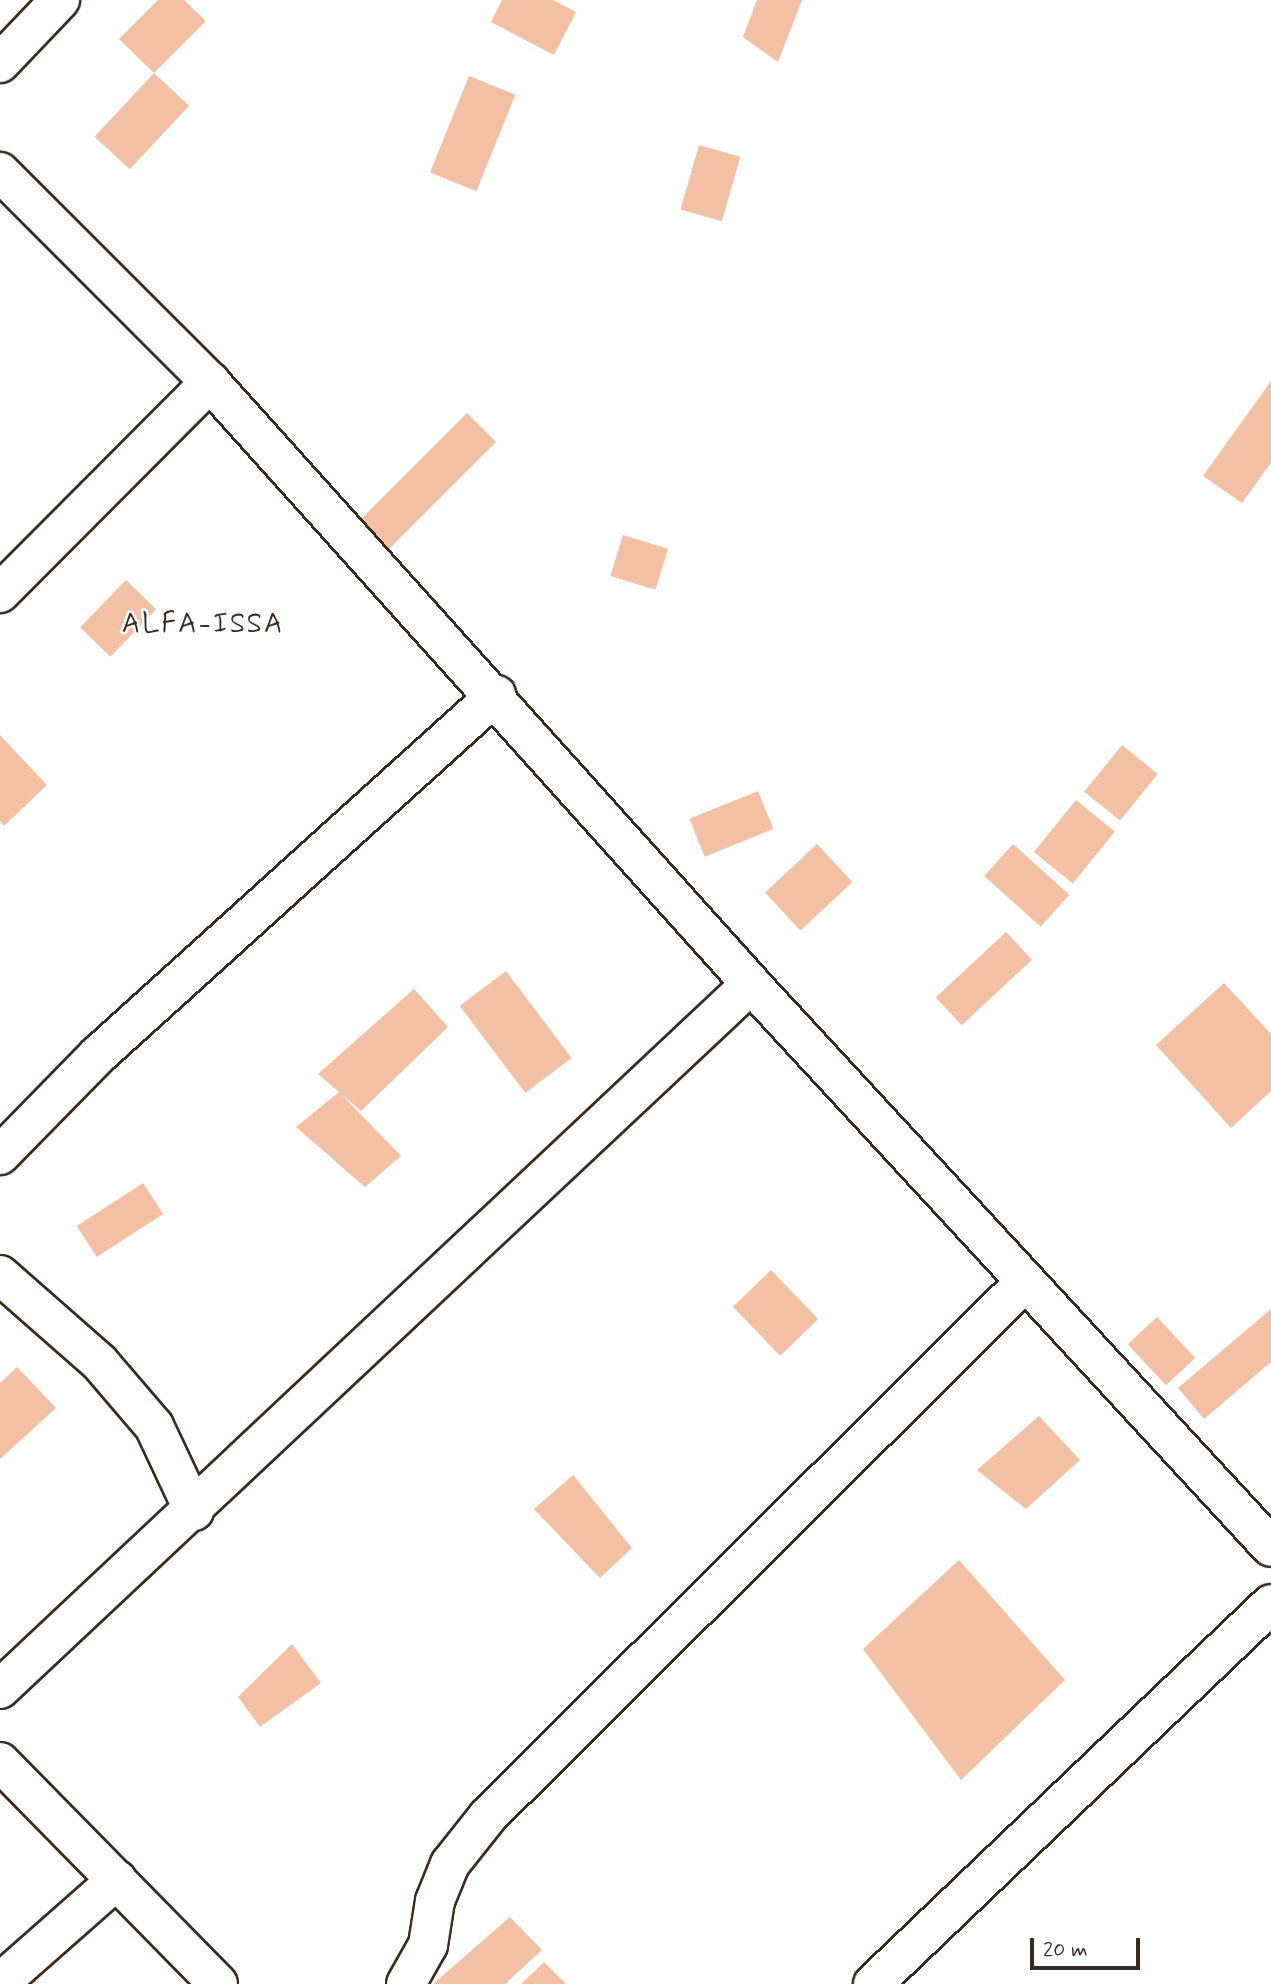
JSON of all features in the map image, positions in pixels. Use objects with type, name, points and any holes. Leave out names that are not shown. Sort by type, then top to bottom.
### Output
[{"type":"street","points":[[0,63],[60,0]]},
{"type":"street","points":[[0,172],[210,382],[496,695],[751,984],[1271,1548]]},
{"type":"street","points":[[0,593],[210,382]]},
{"type":"street","points":[[0,1154],[98,1055],[496,695]]},
{"type":"street","points":[[0,1689],[194,1511],[751,984]]},
{"type":"street","points":[[0,1275],[100,1363],[154,1426],[194,1511]]},
{"type":"street","points":[[406,1984],[428,1945],[435,1901],[450,1864],[488,1816],[1025,1282]]},
{"type":"street","points":[[873,1984],[1271,1604]]},
{"type":"street","points":[[0,1762],[218,1984]]},
{"type":"street","points":[[0,1983],[117,1880]]},
{"type":"building","points":[[158,0],[184,0],[206,21],[154,73],[119,39]]},
{"type":"building","points":[[502,0],[553,0],[576,12],[554,55],[491,22]]},
{"type":"building","points":[[757,0],[802,0],[778,62],[743,37]]},
{"type":"building","points":[[154,73],[189,106],[130,169],[95,137]]},
{"type":"building","points":[[469,76],[515,95],[476,191],[430,172]]},
{"type":"building","points":[[699,145],[740,157],[722,221],[681,209]]},
{"type":"building","points":[[1271,381],[1271,463],[1242,503],[1203,476]]},
{"type":"building","points":[[467,413],[496,442],[384,554],[355,525]]},
{"type":"building","points":[[623,535],[668,549],[655,590],[610,576]]},
{"type":"building","points":[[126,580],[156,609],[110,657],[80,627]]},
{"type":"building","points":[[0,735],[47,785],[4,826],[0,821]]},
{"type":"building","points":[[1122,745],[1158,774],[1120,821],[1084,792]]},
{"type":"building","points":[[758,791],[773,829],[705,857],[689,819]]},
{"type":"building","points":[[1076,800],[1115,831],[1073,884],[1034,852]]},
{"type":"building","points":[[817,844],[852,882],[801,930],[765,892]]},
{"type":"building","points":[[1013,844],[1069,895],[1041,927],[984,876]]},
{"type":"building","points":[[1006,932],[1032,960],[962,1025],[936,997]]},
{"type":"building","points":[[506,971],[572,1058],[525,1093],[460,1006]]},
{"type":"building","points":[[1224,983],[1271,1034],[1271,1091],[1231,1128],[1156,1045]]},
{"type":"building","points":[[414,989],[448,1027],[361,1111],[341,1094],[401,1156],[365,1187],[296,1127],[339,1092],[318,1074]]},
{"type":"building","points":[[143,1183],[163,1214],[97,1257],[77,1226]]},
{"type":"building","points":[[771,1270],[818,1319],[780,1356],[733,1307]]},
{"type":"building","points":[[1271,1309],[1271,1362],[1204,1419],[1178,1388]]},
{"type":"building","points":[[1157,1317],[1195,1358],[1166,1385],[1128,1344]]},
{"type":"building","points":[[17,1367],[56,1408],[0,1459],[0,1383]]},
{"type":"building","points":[[1039,1416],[1080,1460],[1026,1509],[977,1470]]},
{"type":"building","points":[[573,1475],[632,1548],[600,1578],[534,1509]]},
{"type":"building","points":[[959,1560],[1065,1680],[961,1780],[863,1649]]},
{"type":"building","points":[[292,1644],[321,1683],[260,1727],[238,1697]]},
{"type":"building","points":[[510,1917],[542,1950],[505,1984],[433,1984]]},
{"type":"building","points":[[544,1962],[566,1984],[521,1984]]},
{"type":"district","name":"ALFA-ISSA","points":[[203,625]]}]
